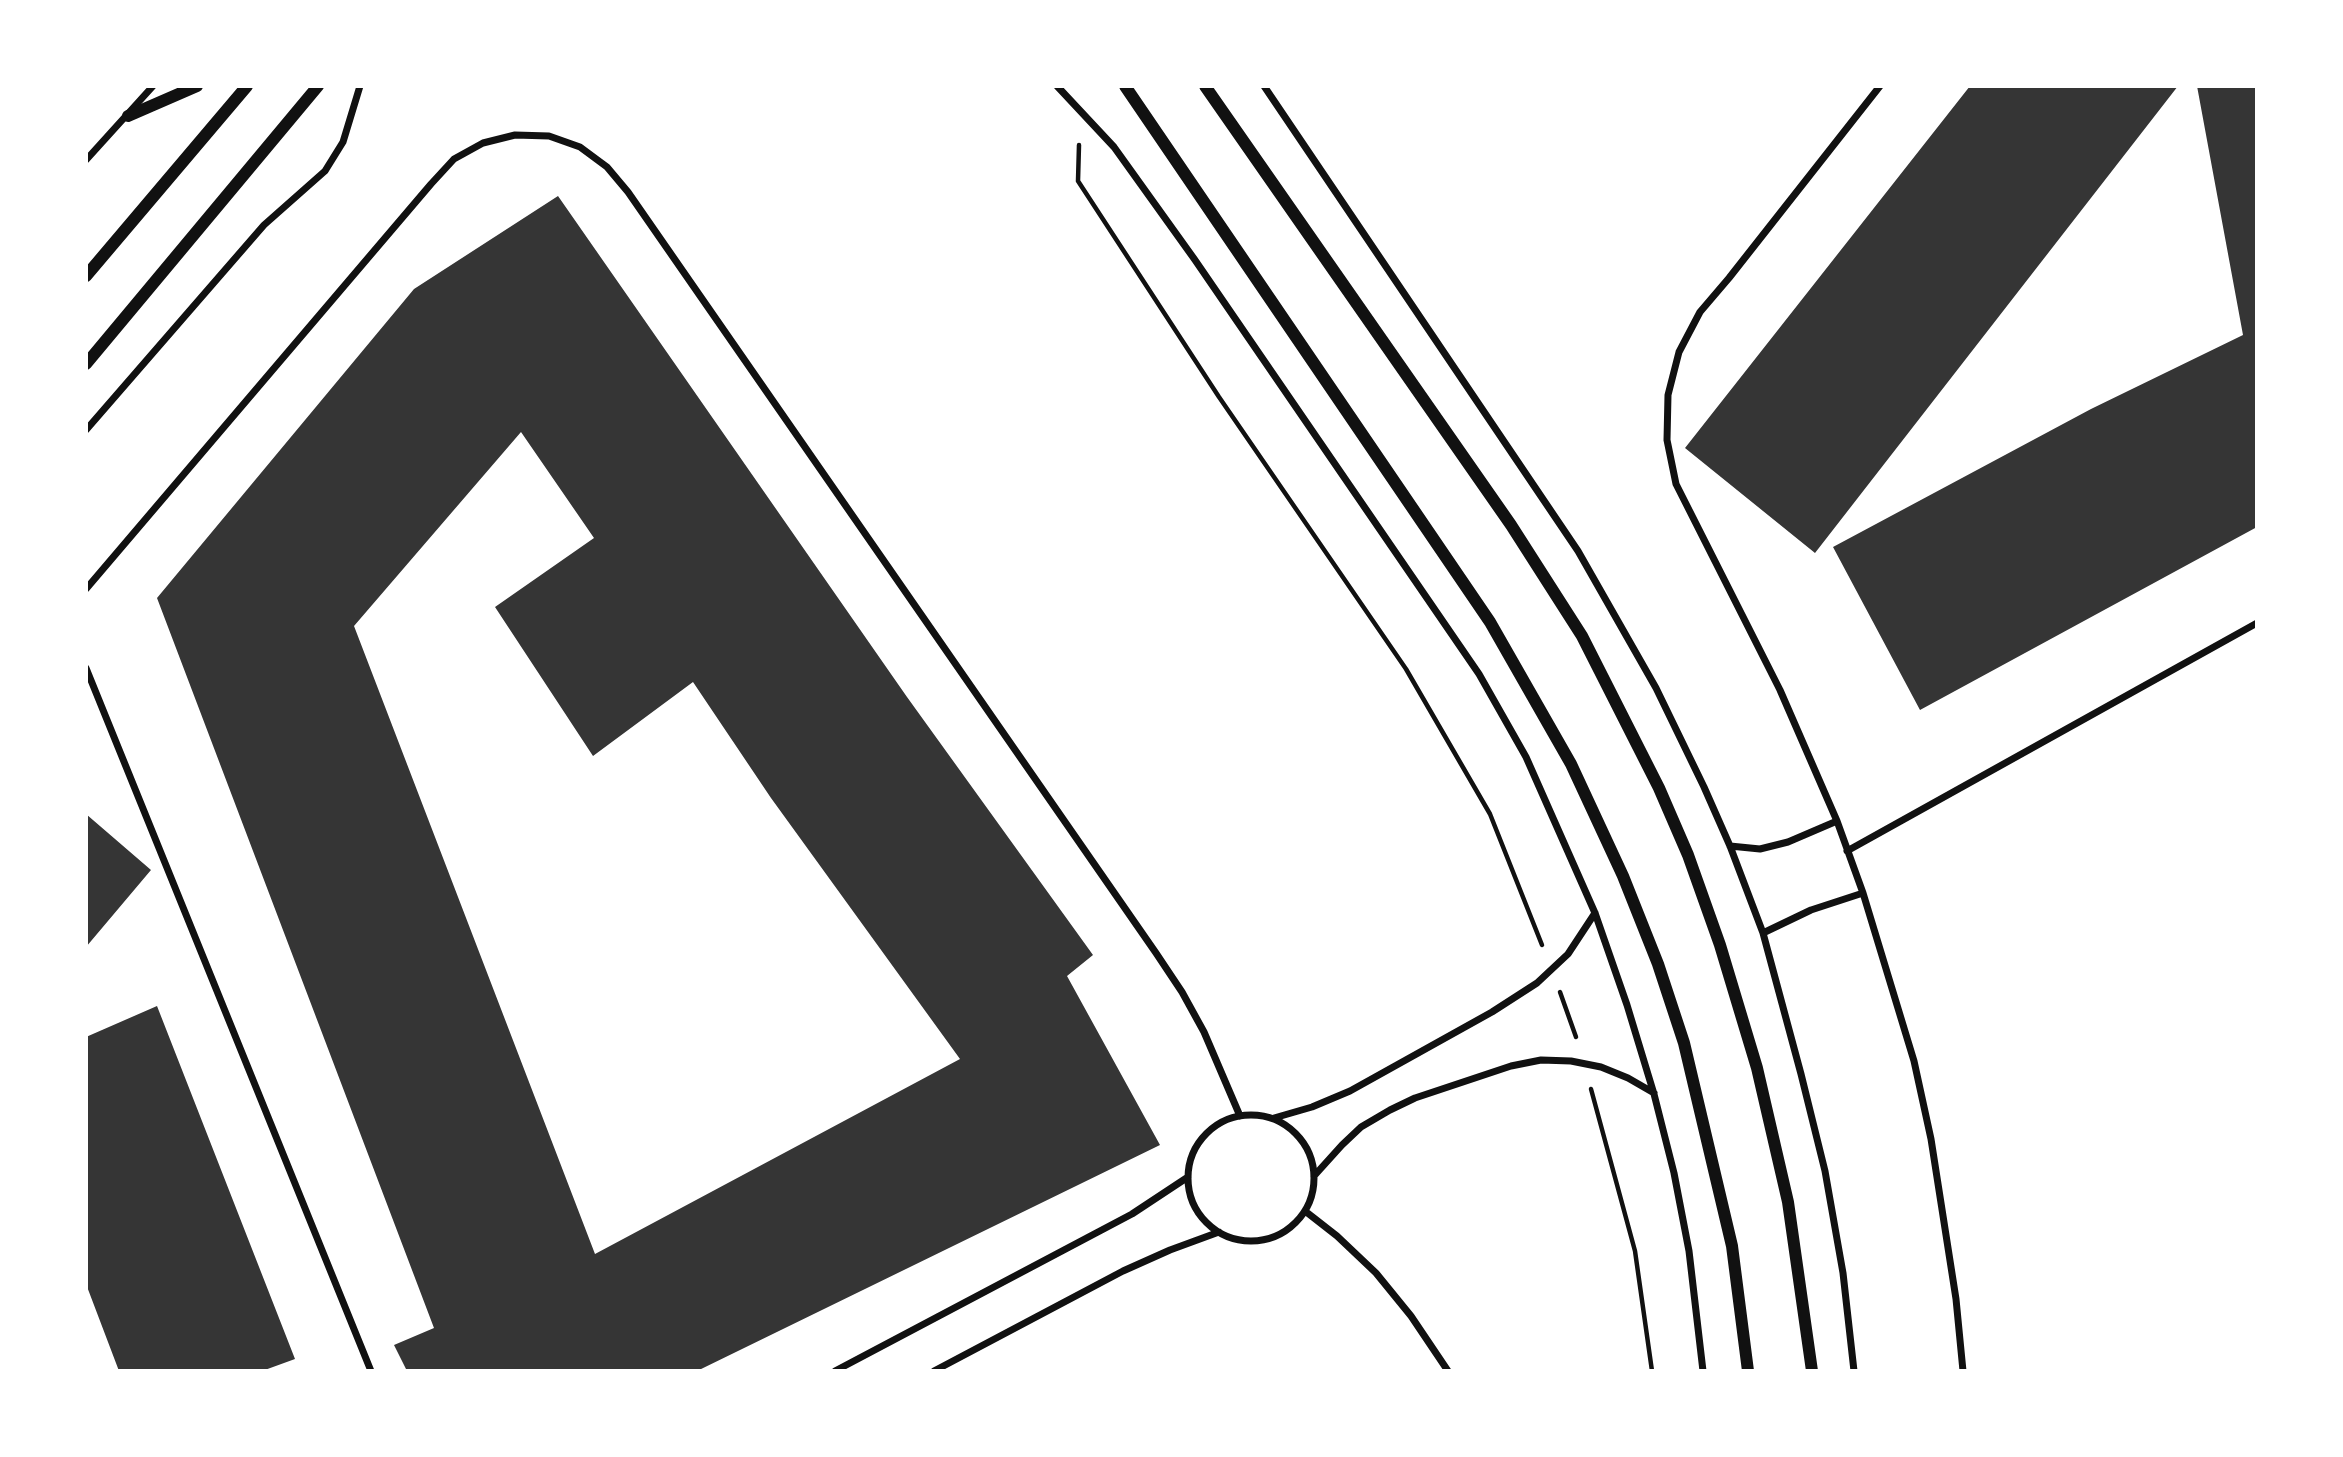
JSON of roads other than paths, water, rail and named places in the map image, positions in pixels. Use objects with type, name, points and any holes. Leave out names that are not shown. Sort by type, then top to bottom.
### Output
[{"type":"street","points":[[86,160],[153,86]]},
{"type":"street","points":[[128,116],[197,86]]},
{"type":"street","points":[[86,276],[247,86]]},
{"type":"street","points":[[86,364],[318,86]]},
{"type":"street","points":[[86,429],[264,225],[326,172],[343,142],[360,86]]},
{"type":"street","points":[[1057,86],[1114,147],[1187,249],[1479,674],[1526,757],[1595,913],[1654,1094],[1674,1173],[1686,1238],[1703,1371]]},
{"type":"street","points":[[1125,86],[1490,622],[1571,764],[1623,876],[1658,964],[1684,1043],[1732,1246],[1748,1371]]},
{"type":"street","points":[[1205,86],[1511,525],[1582,636],[1659,788],[1693,868],[1720,945],[1757,1068],[1788,1202],[1812,1371]]},
{"type":"street","points":[[1264,86],[1578,551],[1656,688],[1730,846],[1763,933],[1825,1171],[1843,1273],[1854,1371]]},
{"type":"street","points":[[1880,86],[1729,278],[1699,312],[1679,352],[1668,396],[1667,440],[1676,484],[1780,690],[1837,821],[1863,893],[1914,1061],[1931,1139],[1955,1287],[1964,1371]]},
{"type":"street","points":[[86,589],[454,159],[482,143],[515,135],[549,136],[580,147],[607,167],[628,192],[1156,953],[1204,1032],[1240,1116]]},
{"type":"street","points":[[1847,851],[2257,623]]},
{"type":"street","points":[[86,668],[371,1371]]},
{"type":"street","points":[[1730,846],[1760,849],[1788,842],[1837,821]]},
{"type":"street","points":[[1763,933],[1811,910],[1863,893]]},
{"type":"street","points":[[1273,1118],[1312,1107],[1350,1091],[1492,1013],[1537,984],[1568,954],[1595,913]]},
{"type":"street","points":[[1314,1176],[1361,1127],[1415,1098],[1511,1066],[1541,1060],[1601,1067],[1629,1078],[1654,1094]]},
{"type":"street","points":[[1240,1116],[1273,1118],[1290,1129],[1302,1142],[1310,1158],[1314,1176],[1311,1194],[1305,1211],[1292,1226],[1276,1236],[1256,1241],[1237,1239],[1219,1232],[1202,1217],[1191,1199],[1188,1177],[1192,1156],[1203,1137],[1219,1124],[1240,1116]]},
{"type":"street","points":[[835,1371],[1132,1214],[1188,1177]]},
{"type":"street","points":[[1305,1211],[1337,1236],[1376,1273],[1411,1316],[1448,1371]]},
{"type":"street","points":[[934,1371],[1123,1270],[1219,1232]]}]
